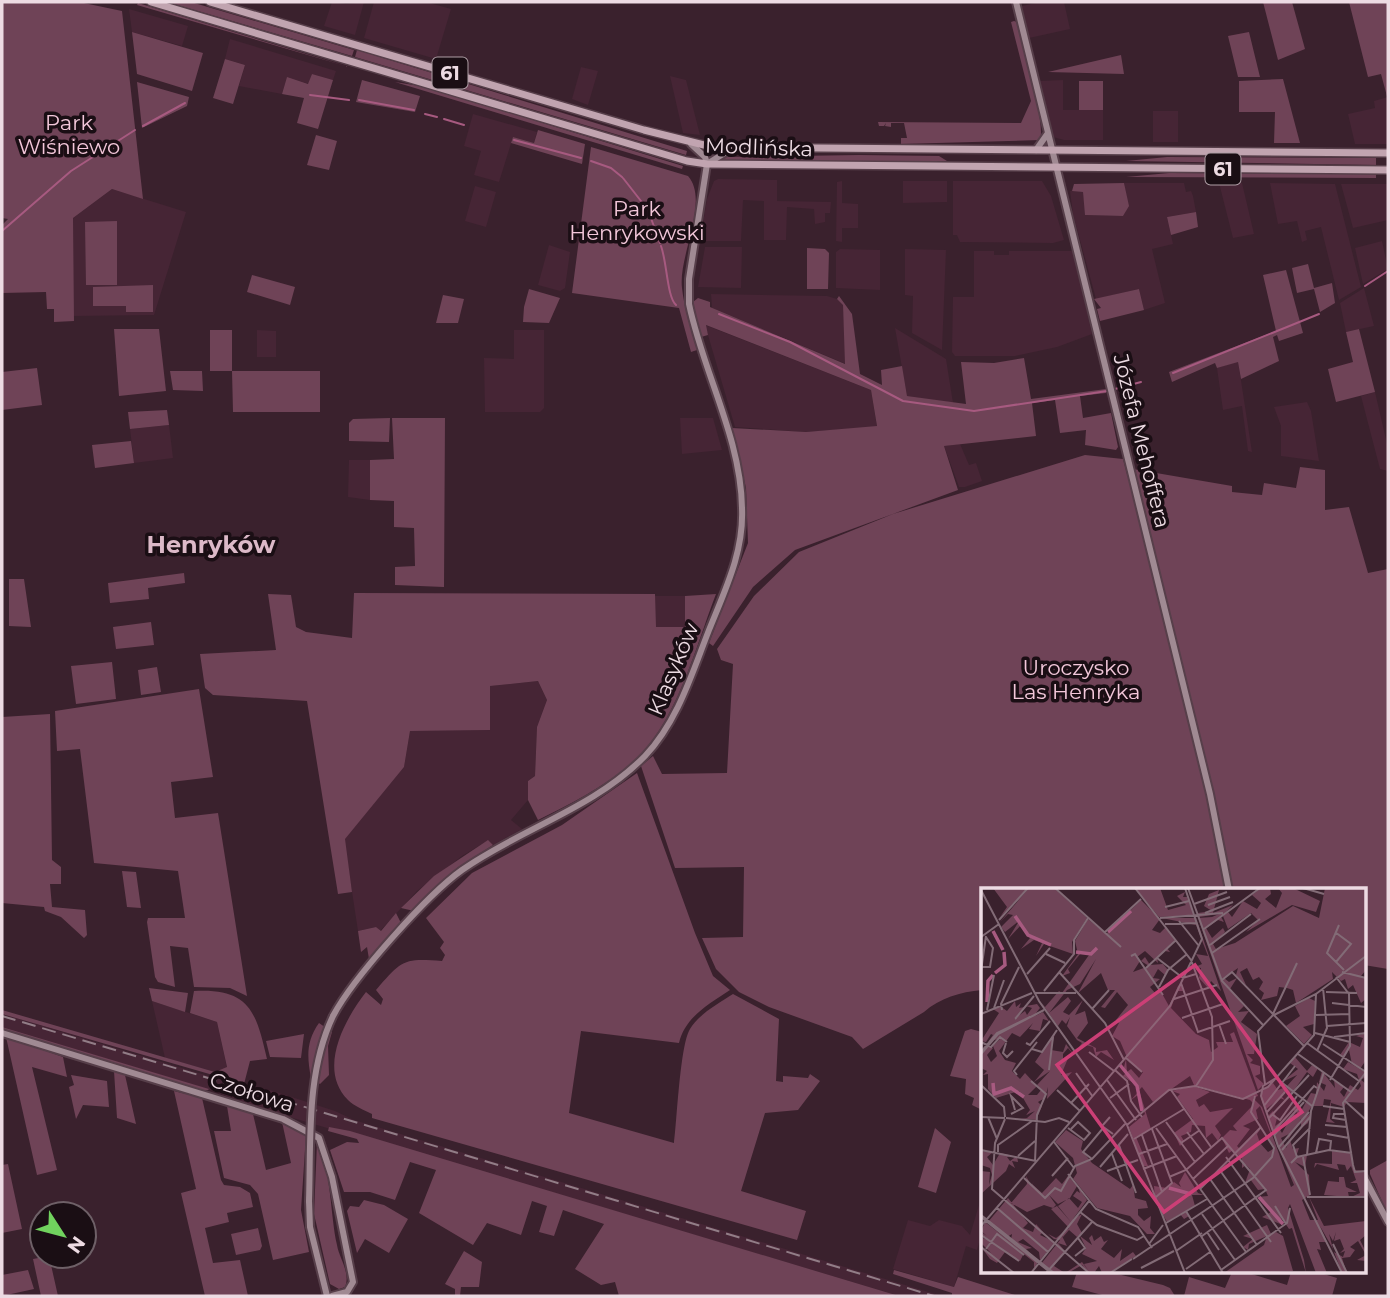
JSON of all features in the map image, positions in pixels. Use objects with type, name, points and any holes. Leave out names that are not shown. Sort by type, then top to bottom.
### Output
[{"type":"main road","name":"Modlińska","points":[[151,2],[687,161],[706,164],[1388,170]]},
{"type":"main road","name":"Modlińska","points":[[210,2],[691,144],[731,149],[1388,153]]},
{"type":"street","name":"Józefa Mehoffera","points":[[1016,2],[1210,794],[1229,888]]},
{"type":"street","points":[[1036,150],[1048,133]]},
{"type":"street","points":[[691,144],[705,157],[706,164],[731,149]]},
{"type":"street","name":"Klasyków","points":[[329,1296],[310,1227],[309,1201],[317,1064],[333,1016],[360,976],[453,877],[611,786],[651,749],[676,711],[730,577],[740,542],[742,517],[734,455],[689,304],[689,279],[706,164]]},
{"type":"street","name":"Czołowa","points":[[2,1033],[283,1119],[319,1138],[332,1177],[353,1282],[347,1292],[329,1296]]},
{"type":"street","points":[[1366,1181],[1388,1222]]},
{"type":"shaded area","points":[[332,2],[364,2],[355,35],[324,26]]},
{"type":"shaded area","points":[[374,2],[426,2],[451,9],[436,59],[364,38]]},
{"type":"shaded area","points":[[1040,2],[1064,2],[1070,29],[1029,38],[1022,6]]},
{"type":"shaded area","points":[[129,9],[188,26],[182,46],[132,32]]},
{"type":"shaded area","points":[[230,39],[336,71],[333,80],[312,74],[309,84],[287,78],[282,94],[239,86],[245,65],[225,59]]},
{"type":"shaded area","points":[[581,67],[598,71],[588,105],[572,99]]},
{"type":"shaded area","points":[[670,76],[686,80],[700,135],[683,133]]},
{"type":"shaded area","points":[[1063,80],[1063,110],[1103,110],[1103,140],[1064,140],[1053,137],[1040,81]]},
{"type":"shaded area","points":[[1388,97],[1388,144],[1355,144],[1348,114],[1375,108],[1374,101]]},
{"type":"shaded area","points":[[1153,111],[1178,111],[1178,142],[1153,142]]},
{"type":"shaded area","points":[[473,114],[537,132],[534,143],[513,137],[499,182],[474,175],[481,151],[464,146]]},
{"type":"shaded area","points":[[777,180],[777,201],[831,202],[830,213],[825,213],[825,222],[815,224],[814,209],[787,207],[786,240],[764,240],[764,201],[743,200],[741,241],[700,241],[707,199],[714,181]]},
{"type":"shaded area","points":[[842,181],[842,203],[858,204],[858,228],[842,228],[842,242],[836,241],[837,182]]},
{"type":"shaded area","points":[[903,181],[947,181],[947,202],[903,203]]},
{"type":"shaded area","points":[[953,181],[1042,181],[1051,196],[1064,240],[1053,243],[960,242],[957,235],[953,235]]},
{"type":"shaded area","points":[[1124,183],[1184,183],[1186,192],[1191,191],[1196,212],[1167,217],[1173,244],[1152,249],[1165,303],[1144,310],[1139,289],[1096,299],[1073,214],[1070,191],[1075,190],[1083,192],[1086,215],[1123,216],[1128,206]]},
{"type":"shaded area","points":[[1219,183],[1242,183],[1254,234],[1233,238]]},
{"type":"shaded area","points":[[1270,183],[1335,184],[1361,287],[1339,300],[1321,227],[1305,231],[1307,240],[1302,242],[1297,221],[1278,224]]},
{"type":"shaded area","points":[[1341,184],[1388,184],[1388,220],[1353,228]]},
{"type":"shaded area","points":[[475,186],[496,192],[486,227],[465,221]]},
{"type":"shaded area","points":[[112,189],[186,212],[154,315],[73,316],[73,218]]},
{"type":"shaded area","points":[[1382,241],[1388,269],[1363,284],[1355,248]]},
{"type":"shaded area","points":[[549,245],[570,252],[565,288],[560,291],[538,285]]},
{"type":"shaded area","points":[[705,247],[742,247],[741,288],[698,287]]},
{"type":"shaded area","points":[[840,249],[880,250],[880,290],[836,288],[836,252]]},
{"type":"shaded area","points":[[905,249],[946,250],[942,350],[912,333],[913,296],[905,295]]},
{"type":"shaded area","points":[[974,251],[994,251],[994,255],[1009,255],[1009,251],[1073,251],[1092,334],[1057,347],[1015,356],[955,356],[952,352],[953,297],[974,297]]},
{"type":"shaded area","points":[[1364,288],[1374,326],[1346,332],[1340,303]]},
{"type":"shaded area","points":[[711,294],[827,296],[837,299],[843,304],[846,364],[712,308]]},
{"type":"shaded area","points":[[705,325],[871,390],[877,427],[806,432],[735,427]]},
{"type":"shaded area","points":[[895,328],[946,359],[953,403],[907,396]]},
{"type":"shaded area","points":[[257,330],[276,331],[276,357],[257,357]]},
{"type":"shaded area","points":[[514,330],[544,330],[544,408],[540,412],[485,412],[484,358],[514,359]]},
{"type":"shaded area","points":[[1238,361],[1252,452],[1248,451],[1242,406],[1223,410],[1217,368]]},
{"type":"shaded area","points":[[1375,392],[1388,448],[1388,471],[1380,469],[1361,396]]},
{"type":"shaded area","points":[[1307,402],[1311,411],[1319,461],[1281,456],[1281,426],[1274,407]]},
{"type":"shaded area","points":[[680,418],[713,418],[722,450],[682,454]]},
{"type":"shaded area","points":[[169,425],[173,458],[134,463],[130,429]]},
{"type":"shaded area","points":[[960,444],[969,465],[976,463],[982,481],[965,487],[959,487],[944,446]]},
{"type":"shaded area","points":[[349,460],[370,460],[370,500],[348,497]]},
{"type":"shaded area","points":[[655,596],[685,596],[685,627],[655,627]]},
{"type":"shaded area","points":[[538,681],[547,700],[537,727],[535,776],[528,781],[528,800],[511,820],[522,829],[493,845],[487,841],[462,856],[417,891],[380,931],[376,927],[358,931],[344,839],[404,767],[410,731],[490,730],[490,686]]},
{"type":"shaded area","points":[[152,1001],[217,1022],[227,1068],[215,1072],[165,1058]]},
{"type":"shaded area","points":[[2,1014],[212,1077],[213,1075],[273,1091],[354,1120],[942,1296],[899,1296],[350,1132],[334,1130],[262,1109],[208,1089],[2,1027]]},
{"type":"shaded area","points":[[981,1198],[981,1236],[977,1250],[966,1246],[954,1287],[893,1269],[908,1220],[930,1226],[939,1220],[962,1226],[970,1235]]},
{"type":"green space","name":"Park Wiśniewo","points":[[2,2],[79,2],[122,11],[143,199],[112,189],[73,218],[74,321],[54,322],[54,309],[47,309],[46,292],[2,293],[2,225],[8,219],[2,218]]},
{"type":"green space","points":[[167,2],[191,2],[354,50],[352,56]]},
{"type":"green space","points":[[1263,2],[1292,2],[1305,49],[1278,60]]},
{"type":"green space","points":[[1349,2],[1388,2],[1388,100],[1381,74],[1368,77]]},
{"type":"green space","points":[[138,3],[349,67],[137,5]]},
{"type":"green space","points":[[1011,22],[1017,22],[1033,83],[1040,117],[1040,140],[901,144],[901,138],[907,138],[904,123],[891,123],[891,127],[885,126],[886,123],[879,126],[878,122],[1021,123],[1031,101]]},
{"type":"green space","points":[[132,32],[203,53],[192,91],[137,74]]},
{"type":"green space","points":[[1249,32],[1260,77],[1238,77],[1228,36]]},
{"type":"green space","points":[[357,50],[687,151],[686,155],[355,57]]},
{"type":"green space","points":[[1121,55],[1124,74],[1048,72]]},
{"type":"green space","points":[[225,59],[245,65],[233,104],[213,98]]},
{"type":"green space","points":[[312,74],[333,80],[318,129],[297,123],[304,98],[282,94],[287,77],[308,84]]},
{"type":"green space","points":[[1283,79],[1300,143],[1274,143],[1275,112],[1239,112],[1239,81]]},
{"type":"green space","points":[[362,80],[420,96],[415,112],[356,102]]},
{"type":"green space","points":[[1079,81],[1103,81],[1103,110],[1079,110]]},
{"type":"green space","points":[[137,82],[189,97],[187,106],[142,128]]},
{"type":"green space","points":[[395,82],[426,87],[683,166],[682,169]]},
{"type":"green space","points":[[538,130],[585,144],[582,164],[511,143],[513,137],[534,143]]},
{"type":"green space","points":[[316,135],[337,141],[329,170],[307,165]]},
{"type":"green space","name":"Park Henrykowski","points":[[591,147],[688,176],[694,187],[695,214],[684,261],[682,288],[697,350],[691,352],[679,308],[572,293]]},
{"type":"green space","points":[[939,156],[947,161],[718,161],[723,157]]},
{"type":"green space","points":[[1167,157],[1376,158],[1376,165],[1126,161]]},
{"type":"green space","points":[[1169,173],[1376,174],[1376,178],[1126,177]]},
{"type":"green space","points":[[1124,183],[1129,206],[1123,216],[1085,215],[1083,192],[1072,191],[1074,184]]},
{"type":"green space","points":[[1196,212],[1198,227],[1171,235],[1167,217]]},
{"type":"green space","points":[[117,221],[117,285],[86,285],[85,222]]},
{"type":"green space","points":[[807,248],[825,249],[829,253],[828,289],[807,289]]},
{"type":"green space","points":[[1308,264],[1314,288],[1332,283],[1335,303],[1320,312],[1314,289],[1297,293],[1292,268]]},
{"type":"green space","points":[[1286,270],[1303,333],[1279,341],[1277,335],[1273,337],[1279,361],[1241,379],[1238,362],[1217,368],[1215,363],[1172,382],[1169,372],[1276,331],[1263,275]]},
{"type":"green space","points":[[252,275],[295,287],[290,305],[247,292]]},
{"type":"green space","points":[[153,285],[153,312],[126,312],[126,306],[93,306],[93,287]]},
{"type":"green space","points":[[529,289],[560,298],[549,323],[523,322]]},
{"type":"green space","points":[[1139,289],[1144,310],[1100,321],[1097,309],[1101,308],[1094,299]]},
{"type":"green space","points":[[443,295],[464,299],[458,323],[436,323]]},
{"type":"green space","points":[[839,296],[852,314],[860,374],[882,385],[881,370],[902,366],[907,396],[966,404],[961,362],[994,363],[1024,358],[1031,399],[1106,389],[1106,393],[1080,396],[1083,418],[1111,413],[1118,447],[1116,450],[1085,445],[1086,430],[1060,433],[1055,400],[1032,403],[1036,436],[944,446],[958,490],[795,550],[753,587],[713,646],[709,643],[748,543],[746,488],[732,428],[806,432],[877,426],[871,390],[706,325],[708,335],[701,337],[693,302],[698,298],[710,302],[710,307],[845,364],[843,305],[837,299]]},
{"type":"green space","points":[[114,329],[159,329],[166,391],[119,396]]},
{"type":"green space","points":[[1359,329],[1375,392],[1336,402],[1328,369],[1353,362],[1346,332]]},
{"type":"green space","points":[[210,330],[232,330],[232,371],[210,371]]},
{"type":"green space","points":[[37,368],[42,405],[2,410],[2,372]]},
{"type":"green space","points":[[170,371],[202,371],[203,391],[173,390]]},
{"type":"green space","points":[[232,371],[320,371],[320,412],[233,412]]},
{"type":"green space","points":[[167,410],[169,425],[130,429],[128,412]]},
{"type":"green space","points":[[390,418],[389,442],[349,441],[349,423],[353,419]]},
{"type":"green space","points":[[392,418],[445,418],[444,587],[395,585],[395,567],[415,566],[414,528],[394,527],[394,501],[370,500],[370,460],[394,459]]},
{"type":"green space","points":[[131,441],[134,463],[95,468],[92,445]]},
{"type":"green space","name":"Uroczysko Las Henryka","points":[[1085,455],[1123,459],[1127,474],[1133,469],[1232,486],[1232,492],[1262,495],[1264,483],[1296,488],[1300,467],[1325,470],[1325,510],[1349,507],[1368,573],[1388,569],[1388,969],[1366,965],[1366,888],[981,888],[981,990],[944,999],[863,1049],[852,1037],[769,1007],[739,992],[716,969],[702,938],[743,937],[744,867],[675,868],[641,766],[653,756],[662,774],[727,773],[733,664],[721,660],[717,649],[754,596],[799,552],[893,514]]},
{"type":"green space","points":[[184,573],[185,583],[148,588],[149,599],[110,603],[108,583]]},
{"type":"green space","points":[[9,579],[24,579],[31,627],[9,626]]},
{"type":"green space","points":[[354,593],[655,594],[656,627],[685,627],[685,596],[716,594],[672,708],[646,748],[630,765],[608,781],[538,820],[528,800],[528,781],[535,776],[537,727],[547,700],[538,681],[490,686],[490,730],[410,731],[404,767],[345,839],[352,892],[338,894],[307,701],[213,695],[205,688],[200,654],[276,650],[268,594],[291,595],[296,627],[306,632],[352,638]]},
{"type":"green space","points":[[151,622],[154,645],[116,649],[113,627]]},
{"type":"green space","points":[[112,662],[116,699],[76,704],[71,666]]},
{"type":"green space","points":[[157,667],[161,692],[141,695],[138,670]]},
{"type":"green space","points":[[199,689],[213,777],[171,782],[175,818],[218,813],[247,996],[230,988],[194,987],[188,948],[170,946],[175,987],[158,982],[147,922],[148,918],[185,918],[178,871],[94,863],[80,749],[57,751],[55,711]]},
{"type":"green space","points":[[50,714],[52,860],[61,867],[61,884],[50,884],[52,907],[85,910],[87,935],[84,938],[61,917],[45,911],[44,907],[2,903],[2,717]]},
{"type":"green space","points":[[637,773],[713,976],[730,990],[692,1018],[679,1043],[581,1031],[569,1113],[674,1143],[684,1050],[690,1029],[699,1018],[733,994],[779,1019],[776,1081],[783,1082],[783,1076],[808,1078],[810,1074],[820,1081],[798,1110],[765,1113],[741,1191],[806,1211],[797,1240],[372,1118],[372,1114],[348,1100],[339,1088],[335,1074],[338,1044],[350,1016],[366,992],[381,1005],[383,999],[376,990],[398,967],[411,961],[442,961],[445,955],[440,948],[444,942],[426,918],[472,873],[562,825]]},
{"type":"green space","points":[[488,840],[493,845],[457,868],[414,911],[401,908],[434,876]]},
{"type":"green space","points":[[122,871],[136,872],[141,908],[127,907]]},
{"type":"green space","points":[[396,913],[401,923],[369,959],[367,947],[361,952],[358,931],[376,927],[381,931]]},
{"type":"green space","points":[[149,988],[188,993],[185,1012],[152,1001]]},
{"type":"green space","points":[[194,991],[213,991],[239,999],[254,1016],[267,1059],[250,1061],[244,1084],[2,1014],[2,1010],[215,1072],[227,1067],[217,1022],[190,1013]]},
{"type":"green space","points":[[319,1023],[332,1032],[328,1046],[329,1075],[320,1084],[311,1078],[308,1056],[312,1036]]},
{"type":"green space","points":[[2,1027],[209,1089],[200,1091],[2,1030]]},
{"type":"green space","points":[[971,1029],[981,1032],[981,1110],[972,1105],[974,1098],[965,1094],[966,1079],[950,1076],[965,1031]]},
{"type":"green space","points":[[304,1034],[301,1058],[270,1057],[266,1041]]},
{"type":"green space","points":[[6,1037],[63,1057],[67,1077],[32,1067],[57,1170],[37,1175]]},
{"type":"green space","points":[[114,1071],[125,1075],[136,1124],[117,1118]]},
{"type":"green space","points":[[71,1075],[107,1081],[109,1107],[83,1105],[76,1119],[69,1087],[74,1085]]},
{"type":"green space","points":[[174,1091],[202,1098],[221,1180],[224,1185],[240,1187],[250,1193],[253,1207],[227,1213],[229,1222],[205,1228],[213,1263],[240,1260],[248,1296],[205,1296],[181,1193],[196,1189]]},
{"type":"green space","points":[[227,1106],[253,1114],[266,1170],[291,1163],[282,1122],[306,1135],[301,1210],[309,1252],[273,1260],[258,1194],[250,1185],[224,1178],[214,1131],[231,1131]]},
{"type":"green space","points":[[329,1127],[350,1131],[899,1296],[619,1296],[615,1282],[601,1285],[575,1269],[604,1224],[563,1210],[554,1236],[539,1232],[547,1206],[532,1201],[521,1235],[487,1223],[473,1245],[419,1213],[436,1170],[410,1162],[395,1200],[370,1192],[344,1192],[330,1150],[347,1142],[359,1143],[357,1139],[328,1131]]},
{"type":"green space","points":[[935,1128],[951,1142],[936,1193],[918,1187]]},
{"type":"green space","points":[[317,1142],[328,1180],[337,1245],[347,1276],[345,1287],[339,1289],[330,1284],[314,1214]]},
{"type":"green space","points":[[1388,1160],[1388,1215],[1370,1170]]},
{"type":"green space","points":[[8,1164],[22,1229],[2,1233],[2,1165]]},
{"type":"green space","points":[[364,1200],[384,1205],[408,1219],[389,1253],[365,1239],[357,1253],[347,1211],[350,1206],[359,1207]]},
{"type":"green space","points":[[258,1228],[262,1246],[260,1250],[236,1255],[231,1234]]},
{"type":"green space","points":[[464,1251],[482,1262],[479,1287],[461,1287],[460,1296],[455,1296],[455,1289],[445,1284]]},
{"type":"green space","points":[[28,1270],[34,1289],[2,1296],[2,1275]]},
{"type":"green space","points":[[35,1270],[52,1270],[58,1296],[41,1296]]},
{"type":"green space","points":[[894,1270],[954,1287],[958,1277],[1018,1296],[952,1296],[952,1293],[893,1274]]},
{"type":"green space","points":[[1076,1274],[1117,1274],[1163,1285],[1170,1288],[1175,1296],[1106,1296],[1072,1287]]},
{"type":"green space","points":[[1231,1274],[1251,1274],[1287,1285],[1290,1274],[1324,1274],[1337,1278],[1332,1296],[1184,1296],[1189,1277],[1225,1288]]},
{"type":"waterway","points":[[310,95],[349,100]]},
{"type":"waterway","points":[[359,100],[414,110]]},
{"type":"waterway","points":[[143,126],[185,103]]},
{"type":"waterway","points":[[425,114],[437,117]]},
{"type":"waterway","points":[[444,119],[464,125]]},
{"type":"waterway","points":[[2,231],[71,171],[135,130]]},
{"type":"waterway","points":[[514,140],[581,158]]},
{"type":"waterway","points":[[591,161],[611,168],[622,177]]},
{"type":"waterway","points":[[623,178],[648,210],[660,243]]},
{"type":"waterway","points":[[661,246],[671,295],[676,305]]},
{"type":"waterway","points":[[1365,286],[1388,271]]},
{"type":"waterway","points":[[719,314],[790,342],[903,401],[974,411],[1107,391]]},
{"type":"waterway","points":[[1173,373],[1319,314]]},
{"type":"waterway","points":[[1115,389],[1141,382]]},
{"type":"railway","points":[[2,1016],[934,1296]]},
{"type":"district","name":"Henryków","points":[[211,544]]}]
